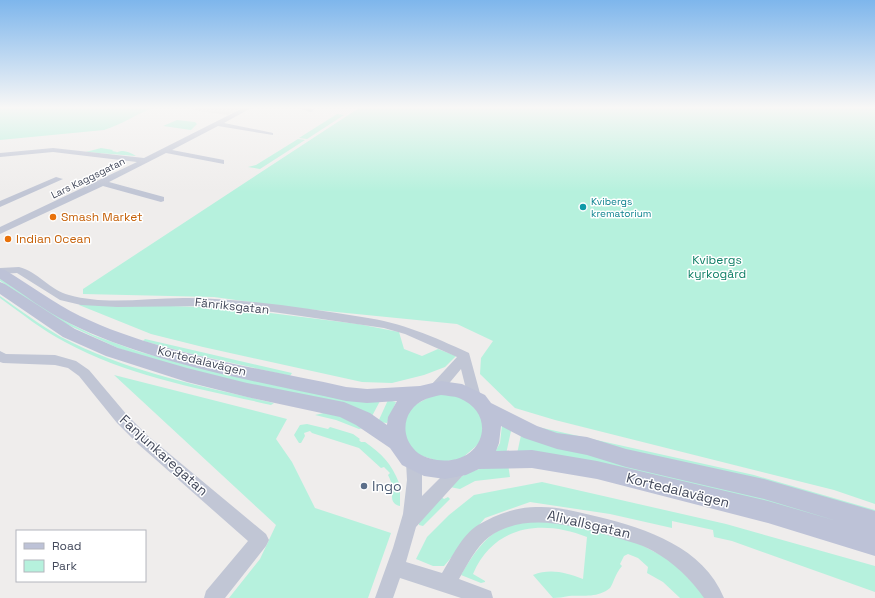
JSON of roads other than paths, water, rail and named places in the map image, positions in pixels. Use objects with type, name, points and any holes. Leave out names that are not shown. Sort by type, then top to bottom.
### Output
[{"type":"main road","name":"Kortedalavägen","points":[[0,272],[83,323],[124,340],[162,352],[346,394],[367,396],[458,390],[531,432],[557,442],[594,448],[626,458],[764,489],[875,522]]},
{"type":"main road","name":"Kortedalavägen","points":[[0,287],[69,333],[112,352],[187,375],[247,390],[344,410],[363,419],[397,442],[402,451],[414,462],[432,469],[445,470],[468,464],[532,459],[590,469],[768,512],[875,544]]},
{"type":"main road","points":[[397,442],[394,431],[398,414],[405,404],[428,391]]},
{"type":"main road","points":[[468,464],[489,446],[493,435],[493,424],[480,403]]},
{"type":"street","name":"Lars Kaggsgatan","points":[[0,231],[102,183],[196,136]]},
{"type":"street","points":[[0,155],[53,150],[146,161]]},
{"type":"street","points":[[166,151],[221,162]]},
{"type":"street","points":[[0,204],[59,179]]},
{"type":"street","points":[[102,183],[161,199]]},
{"type":"street","name":"Fänriksgatan","points":[[0,272],[19,270],[64,298],[72,300],[102,302],[206,302],[384,324],[409,331],[465,356]]},
{"type":"street","name":"Fanjunkaregatan","points":[[0,356],[3,358],[55,360],[72,364],[84,373],[122,419],[143,440],[260,540],[213,598]]},
{"type":"street","points":[[428,391],[465,356]]},
{"type":"street","points":[[465,356],[468,374],[480,403]]},
{"type":"street","points":[[384,598],[410,524],[416,489],[414,462]]},
{"type":"street","points":[[410,524],[430,498],[468,464]]},
{"type":"street","name":"Alivallsgatan","points":[[446,584],[463,556],[481,533],[511,518],[544,513],[630,533],[659,545],[691,568],[715,598]]},
{"type":"street","points":[[394,566],[484,598]]},
{"type":"place","name":"Kvibergs krematorium","points":[[583,207]]},
{"type":"place","name":"Smash Market","points":[[53,217]]},
{"type":"place","name":"Indian Ocean","points":[[8,239]]},
{"type":"place","name":"Ingo","points":[[364,486]]},
{"type":"park label","name":"Kvibergs kyrkogård","points":[[717,267]]}]
